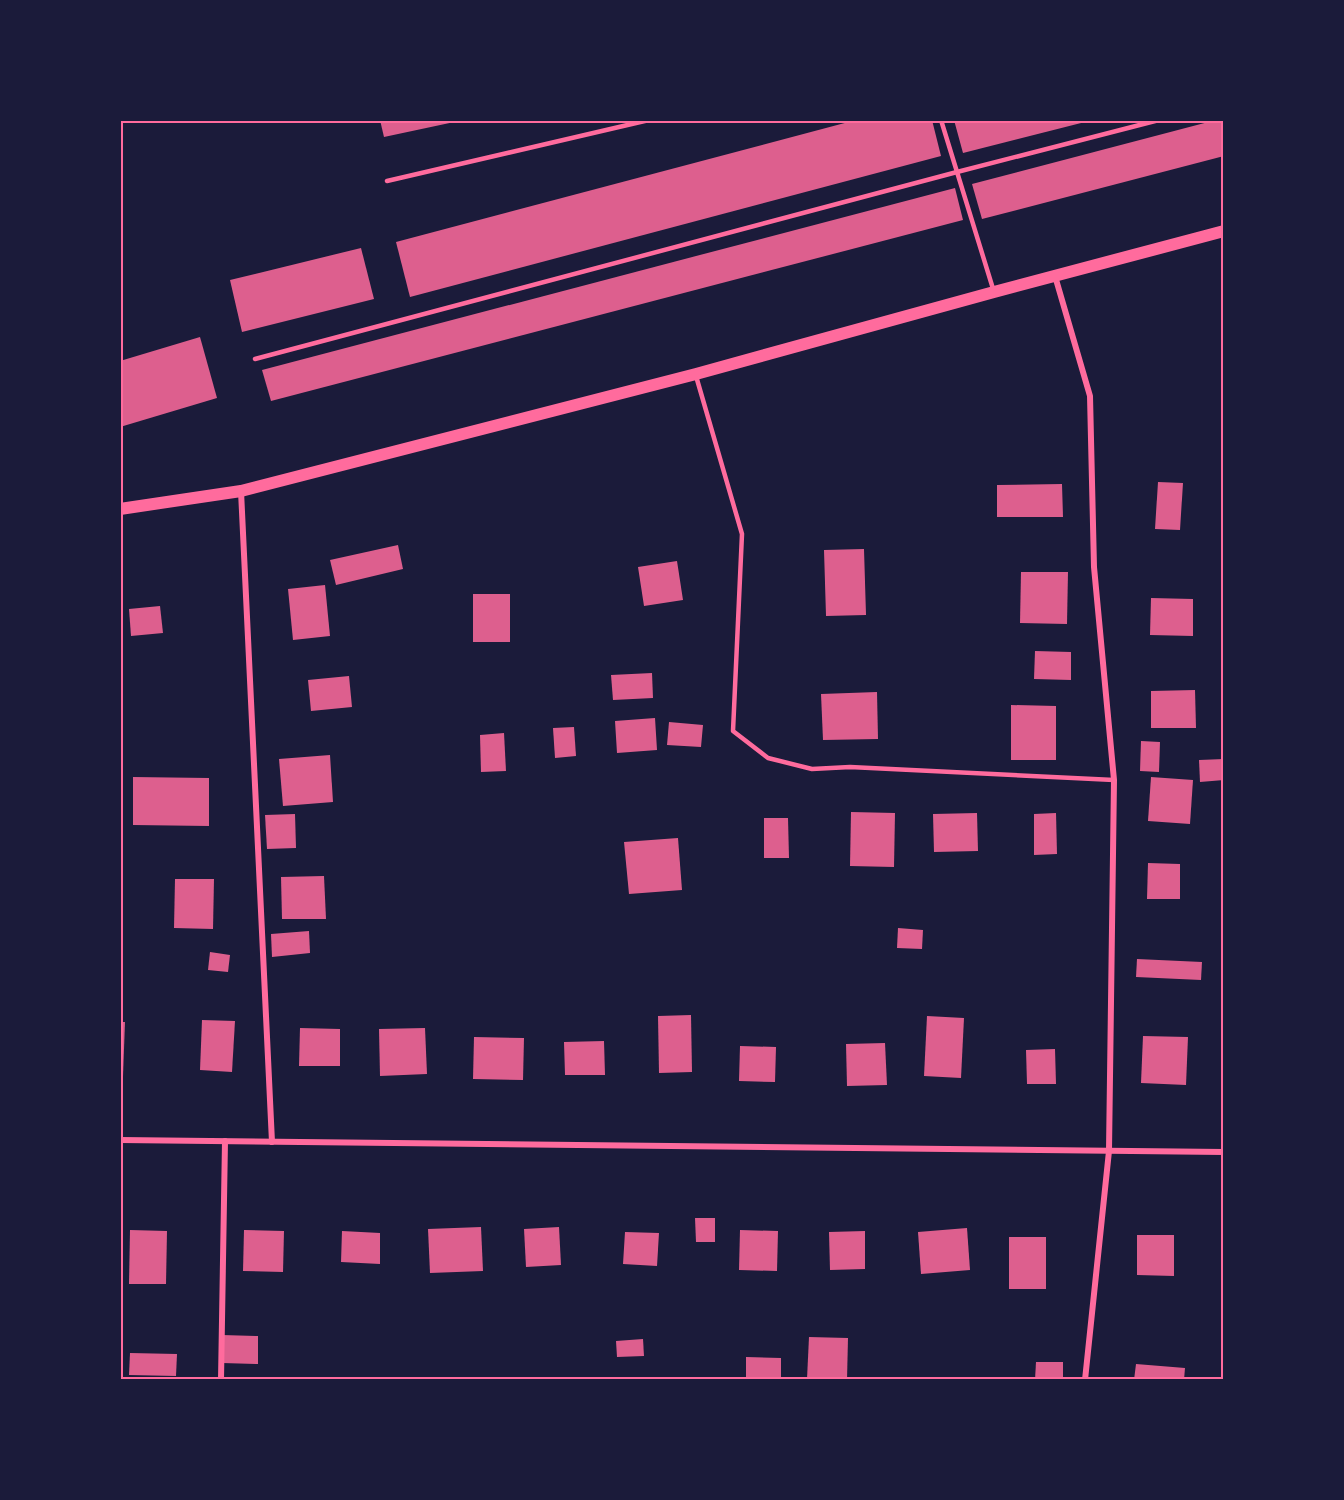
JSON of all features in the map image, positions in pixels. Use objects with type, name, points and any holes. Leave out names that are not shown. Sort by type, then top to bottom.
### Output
[{"type":"main road","points":[[120,509],[241,491],[696,374],[994,291],[1224,231]]},
{"type":"street","points":[[1055,276],[1090,396],[1094,567],[1114,780],[1109,1151],[1085,1380]]},
{"type":"street","points":[[241,491],[272,1142]]},
{"type":"street","points":[[120,1140],[1224,1152]]},
{"type":"street","points":[[221,1380],[225,1140]]},
{"type":"lane","points":[[387,181],[649,120]]},
{"type":"lane","points":[[941,120],[994,291]]},
{"type":"lane","points":[[255,359],[1160,120]]},
{"type":"lane","points":[[696,374],[742,534],[733,731],[768,758],[812,769],[850,767],[1114,780]]},
{"type":"building","points":[[380,120],[459,120],[459,121],[384,137]]},
{"type":"building","points":[[856,120],[932,120],[941,156],[410,297],[396,242]]},
{"type":"building","points":[[954,120],[1089,120],[1089,121],[963,153]]},
{"type":"building","points":[[1216,120],[1224,120],[1224,156],[982,219],[972,184]]},
{"type":"building","points":[[955,188],[963,220],[271,401],[262,370]]},
{"type":"building","points":[[361,248],[374,299],[242,332],[230,280]]},
{"type":"building","points":[[200,337],[217,398],[120,427],[120,361]]},
{"type":"building","points":[[1158,482],[1183,483],[1180,530],[1155,529]]},
{"type":"building","points":[[1062,484],[1063,517],[997,517],[997,485]]},
{"type":"building","points":[[398,545],[403,569],[336,585],[330,560]]},
{"type":"building","points":[[864,549],[866,615],[826,616],[824,550]]},
{"type":"building","points":[[677,561],[683,600],[644,606],[638,567]]},
{"type":"building","points":[[1021,572],[1068,572],[1067,624],[1020,623]]},
{"type":"building","points":[[325,585],[330,636],[293,640],[288,589]]},
{"type":"building","points":[[473,594],[510,594],[510,642],[473,642]]},
{"type":"building","points":[[1151,598],[1193,599],[1193,636],[1150,635]]},
{"type":"building","points":[[160,606],[163,633],[131,636],[129,609]]},
{"type":"building","points":[[1035,651],[1071,652],[1071,680],[1034,679]]},
{"type":"building","points":[[652,673],[653,698],[613,700],[611,675]]},
{"type":"building","points":[[349,676],[352,707],[311,711],[308,680]]},
{"type":"building","points":[[1195,690],[1196,728],[1151,728],[1151,691]]},
{"type":"building","points":[[877,692],[878,739],[823,740],[821,694]]},
{"type":"building","points":[[1011,705],[1056,706],[1056,760],[1011,760]]},
{"type":"building","points":[[655,718],[657,750],[617,753],[615,721]]},
{"type":"building","points":[[669,722],[703,725],[701,747],[667,745]]},
{"type":"building","points":[[574,727],[576,756],[555,758],[553,728]]},
{"type":"building","points":[[504,733],[506,771],[481,772],[480,735]]},
{"type":"building","points":[[1141,741],[1160,742],[1159,772],[1140,771]]},
{"type":"building","points":[[330,755],[333,802],[283,806],[279,759]]},
{"type":"building","points":[[1224,759],[1224,780],[1200,782],[1199,760]]},
{"type":"building","points":[[133,777],[209,778],[209,826],[133,825]]},
{"type":"building","points":[[1151,777],[1193,780],[1190,824],[1148,821]]},
{"type":"building","points":[[851,812],[895,813],[894,867],[850,866]]},
{"type":"building","points":[[977,813],[978,851],[934,852],[933,814]]},
{"type":"building","points":[[1056,813],[1057,854],[1034,855],[1034,814]]},
{"type":"building","points":[[295,814],[296,848],[267,849],[265,815]]},
{"type":"building","points":[[764,818],[788,818],[789,858],[764,858]]},
{"type":"building","points":[[678,838],[682,890],[629,894],[624,842]]},
{"type":"building","points":[[1148,863],[1180,864],[1180,899],[1147,899]]},
{"type":"building","points":[[324,876],[326,919],[282,919],[281,877]]},
{"type":"building","points":[[175,879],[214,879],[213,929],[174,928]]},
{"type":"building","points":[[898,928],[923,930],[922,949],[897,948]]},
{"type":"building","points":[[309,931],[310,953],[272,957],[271,934]]},
{"type":"building","points":[[210,952],[230,955],[228,972],[208,970]]},
{"type":"building","points":[[1137,959],[1202,962],[1201,980],[1136,977]]},
{"type":"building","points":[[691,1015],[692,1072],[659,1073],[658,1016]]},
{"type":"building","points":[[927,1016],[964,1018],[961,1078],[924,1076]]},
{"type":"building","points":[[202,1020],[235,1021],[232,1072],[200,1070]]},
{"type":"building","points":[[120,1022],[125,1022],[123,1076],[120,1076]]},
{"type":"building","points":[[300,1028],[340,1029],[340,1066],[299,1066]]},
{"type":"building","points":[[425,1028],[427,1074],[380,1076],[379,1029]]},
{"type":"building","points":[[1143,1036],[1188,1037],[1186,1085],[1141,1083]]},
{"type":"building","points":[[474,1037],[524,1038],[523,1080],[473,1079]]},
{"type":"building","points":[[604,1041],[605,1075],[565,1075],[564,1042]]},
{"type":"building","points":[[885,1043],[887,1085],[847,1086],[846,1044]]},
{"type":"building","points":[[740,1046],[776,1047],[775,1082],[739,1081]]},
{"type":"building","points":[[1055,1049],[1056,1084],[1027,1084],[1026,1050]]},
{"type":"building","points":[[695,1218],[715,1218],[715,1242],[696,1242]]},
{"type":"building","points":[[481,1227],[483,1271],[430,1273],[428,1229]]},
{"type":"building","points":[[559,1227],[561,1265],[526,1267],[524,1229]]},
{"type":"building","points":[[967,1228],[970,1270],[921,1274],[918,1232]]},
{"type":"building","points":[[130,1230],[167,1231],[166,1284],[129,1284]]},
{"type":"building","points":[[244,1230],[284,1231],[283,1272],[243,1271]]},
{"type":"building","points":[[740,1230],[778,1231],[777,1271],[739,1270]]},
{"type":"building","points":[[342,1231],[380,1233],[380,1264],[341,1262]]},
{"type":"building","points":[[865,1231],[865,1269],[830,1270],[829,1232]]},
{"type":"building","points":[[625,1232],[659,1233],[657,1266],[623,1264]]},
{"type":"building","points":[[1137,1235],[1174,1235],[1174,1276],[1137,1275]]},
{"type":"building","points":[[1009,1237],[1046,1237],[1046,1289],[1009,1289]]},
{"type":"building","points":[[222,1335],[258,1336],[258,1364],[222,1363]]},
{"type":"building","points":[[809,1337],[848,1338],[847,1380],[807,1379]]},
{"type":"building","points":[[643,1339],[644,1356],[617,1357],[616,1341]]},
{"type":"building","points":[[130,1353],[177,1354],[176,1376],[129,1375]]},
{"type":"building","points":[[746,1357],[781,1358],[781,1380],[746,1380]]},
{"type":"building","points":[[1036,1362],[1063,1362],[1063,1380],[1035,1380]]},
{"type":"building","points":[[1136,1364],[1185,1368],[1184,1380],[1134,1380]]}]
